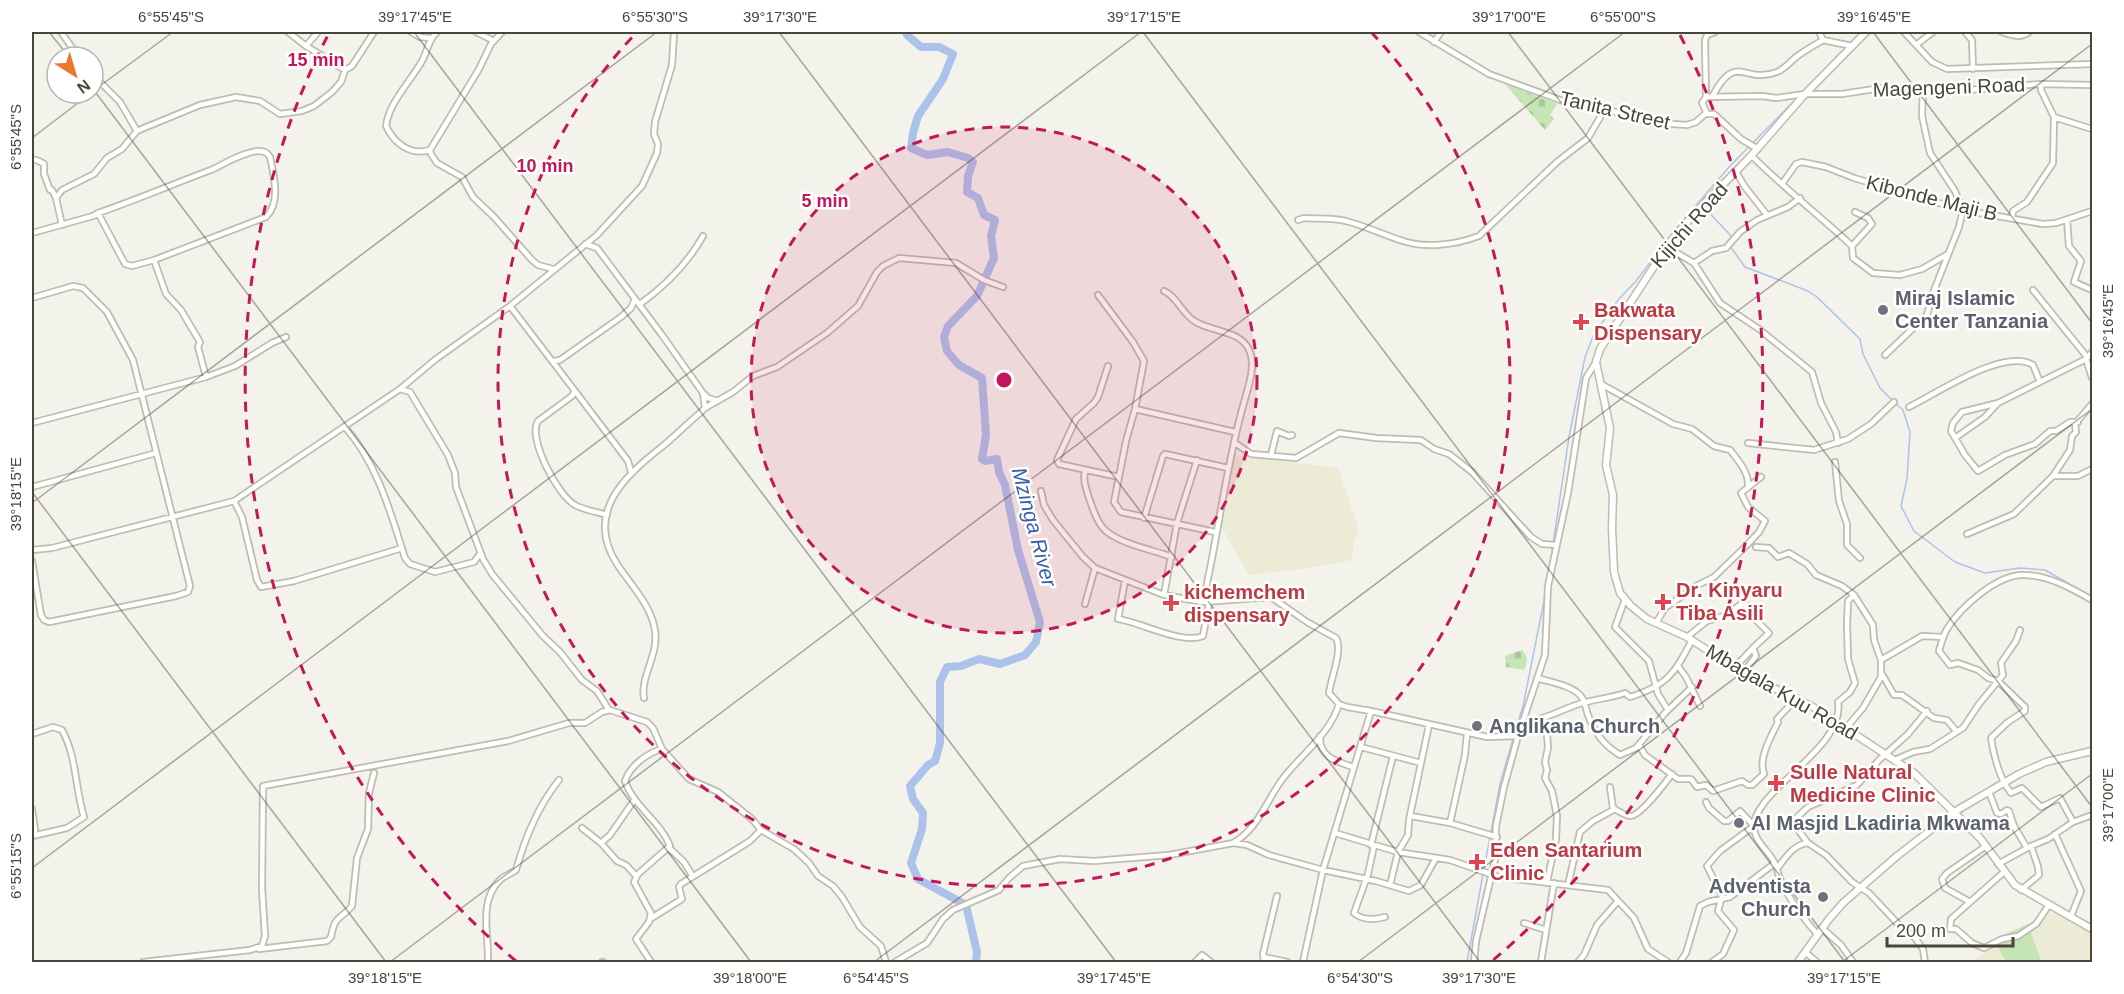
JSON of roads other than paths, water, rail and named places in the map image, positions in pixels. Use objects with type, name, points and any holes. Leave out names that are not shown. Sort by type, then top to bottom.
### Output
[{"type":"street","points":[[61,32],[70,45]]},
{"type":"street","points":[[288,32],[345,70]]},
{"type":"street","points":[[306,46],[318,32]]},
{"type":"street","points":[[56,198],[62,190],[94,174],[106,158],[122,149],[137,131],[200,105],[236,97],[260,102],[280,114],[302,111],[314,106],[341,82],[345,70],[352,66],[374,32]]},
{"type":"street","points":[[411,32],[420,37],[430,38]]},
{"type":"street","points":[[437,32],[430,38],[425,55],[390,110],[386,126],[396,142],[420,153],[430,150],[494,41],[502,32]]},
{"type":"street","points":[[476,32],[494,41]]},
{"type":"street","points":[[32,550],[52,548],[234,501],[400,389],[436,359],[510,306],[595,237],[642,186],[657,153],[655,122],[672,65],[674,32]]},
{"type":"street","name":"Tanita Street","points":[[1419,32],[1489,74],[1570,104],[1595,106],[1673,124],[1687,125],[1696,122],[1706,114]]},
{"type":"street","points":[[1434,42],[1441,32]]},
{"type":"street","points":[[1709,97],[1705,40],[1707,35],[1715,32]]},
{"type":"street","points":[[1819,32],[1823,40]]},
{"type":"street","name":"Kijichi Road","points":[[1596,362],[1600,349],[1667,247],[1695,213],[1758,149],[1805,94],[1866,32]]},
{"type":"street","points":[[1904,32],[1932,62],[1941,68],[1973,69],[2092,64]]},
{"type":"street","points":[[1916,45],[1933,32]]},
{"type":"street","points":[[1965,32],[1972,40],[1973,69]]},
{"type":"street","points":[[2002,32],[2018,37],[2029,32]]},
{"type":"street","points":[[1758,149],[1741,139],[1719,118],[1710,113],[1706,114],[1702,103],[1730,73],[1742,70],[1763,75],[1777,72],[1823,40],[1852,46]]},
{"type":"street","points":[[2012,218],[2013,211],[2027,202],[2053,163],[2054,117],[2041,84]]},
{"type":"street","name":"Magengeni Road","points":[[1805,94],[1842,94],[1881,88],[1986,90],[2041,84],[2092,85]]},
{"type":"street","points":[[105,87],[120,102],[137,131]]},
{"type":"street","points":[[1885,355],[1927,315],[1963,210],[1955,191],[1930,153],[1923,116],[1923,88]]},
{"type":"street","points":[[1709,97],[1776,98],[1805,94]]},
{"type":"street","points":[[1298,220],[1304,218],[1345,221],[1401,241],[1417,243],[1435,245],[1469,240],[1479,236],[1557,162],[1588,138],[1605,109]]},
{"type":"street","points":[[2054,117],[2092,129]]},
{"type":"street","points":[[430,150],[437,162],[462,177],[473,197],[532,260],[538,265],[553,269]]},
{"type":"street","points":[[32,233],[98,213],[256,151],[267,153],[272,165],[275,200],[271,212],[266,217],[154,260],[132,266],[125,264],[98,213]]},
{"type":"street","points":[[1750,157],[1800,198],[1852,246],[1853,258],[1869,271],[1884,275],[1900,275],[1917,271],[1948,254]]},
{"type":"street","points":[[32,159],[44,164],[44,174],[56,198],[62,225]]},
{"type":"street","name":"Kibonde Maji B","points":[[1782,184],[1796,164],[1813,164],[1963,210],[2043,224],[2056,223],[2092,211]]},
{"type":"street","points":[[1736,172],[1767,215]]},
{"type":"street","points":[[1694,263],[1712,251],[1726,248],[1745,228],[1767,215],[1788,207],[1800,198]]},
{"type":"street","points":[[1852,246],[1871,226],[1868,218],[1856,212]]},
{"type":"street","points":[[2067,220],[2069,246],[2081,261],[2074,282],[2092,290]]},
{"type":"street","points":[[554,362],[560,360],[632,307],[640,305],[678,271],[703,236]]},
{"type":"street","points":[[595,237],[597,248],[702,393],[708,398],[719,401]]},
{"type":"street","points":[[585,244],[597,248]]},
{"type":"street","points":[[1667,247],[1694,263],[1720,303],[1759,329],[1812,372],[1821,403],[1836,432],[1838,443]]},
{"type":"street","points":[[644,698],[642,687],[648,672],[655,631],[645,604],[609,550],[606,536],[607,515],[613,495],[631,472],[705,408],[719,401],[753,376],[777,367],[827,333],[858,306],[877,272],[899,258],[956,263],[984,280],[1003,287]]},
{"type":"street","points":[[154,260],[166,294],[181,310],[200,342],[198,346],[206,377]]},
{"type":"street","points":[[32,298],[73,286],[82,288],[112,320],[129,352],[174,516],[190,589],[185,594],[46,622],[41,615],[32,561]]},
{"type":"street","points":[[2033,290],[2086,358],[2092,378]]},
{"type":"street","points":[[1125,580],[1118,619],[1178,636],[1199,638],[1203,636],[1215,532],[1252,362],[1249,349],[1245,344],[1226,331],[1194,322],[1172,295],[1164,291]]},
{"type":"street","points":[[1098,295],[1143,357],[1144,365],[1114,502],[1121,512],[1215,532]]},
{"type":"street","points":[[632,307],[635,299]]},
{"type":"street","points":[[510,306],[624,455],[631,472]]},
{"type":"street","points":[[32,423],[206,377],[235,366],[286,337]]},
{"type":"street","points":[[2078,422],[2070,422],[2050,431],[2035,444],[2006,455],[1978,471],[1955,438],[1951,428],[1960,413],[1998,403],[2086,358],[2092,352]]},
{"type":"street","points":[[1909,407],[1980,370],[2014,360],[2033,365],[2040,382]]},
{"type":"street","points":[[1474,963],[1476,941],[1491,875],[1497,837],[1496,826],[1504,787],[1545,655],[1548,586],[1568,493],[1586,378],[1596,362]]},
{"type":"street","name":"Mbagala Kuu Road","points":[[1596,362],[1610,428],[1606,465],[1613,495],[1614,572],[1620,593],[1625,599],[1636,611],[1690,639],[1743,673],[1797,698],[1914,773],[1966,823],[2015,885],[2049,905],[2091,925]]},
{"type":"street","points":[[1108,366],[1098,397],[1076,419],[1057,460],[1059,464],[1119,477]]},
{"type":"street","points":[[1601,384],[1673,424],[1692,429],[1714,446],[1730,450],[1745,472],[1748,485]]},
{"type":"street","points":[[400,389],[411,392],[442,444],[452,466],[456,487],[480,554],[498,582],[582,680],[597,691],[609,710],[647,722],[653,728],[662,749],[689,779],[718,792],[752,819],[761,830],[794,849],[809,863],[818,876],[833,886],[860,927],[881,946],[886,963]]},
{"type":"street","points":[[575,391],[572,396],[536,423],[535,435],[552,478],[572,503],[607,515]]},
{"type":"street","points":[[702,393],[705,408]]},
{"type":"street","points":[[1748,443],[1814,450],[1838,443],[1870,424],[1894,402]]},
{"type":"street","points":[[1955,438],[1985,417],[1998,403]]},
{"type":"street","points":[[1967,534],[2014,514],[2053,476],[2071,449],[2072,436],[2076,432],[2074,424],[2092,404]]},
{"type":"street","points":[[1135,409],[1235,432]]},
{"type":"street","points":[[345,427],[370,460],[410,564],[430,572],[474,562],[480,554]]},
{"type":"street","points":[[1271,455],[1277,431],[1292,435]]},
{"type":"street","points":[[1235,442],[1251,454],[1296,458],[1343,433],[1376,438],[1421,440],[1449,454],[1472,472],[1531,537],[1542,544],[1556,545]]},
{"type":"street","points":[[32,487],[156,453]]},
{"type":"street","points":[[1144,518],[1163,456],[1168,454],[1228,468]]},
{"type":"street","points":[[1164,595],[1178,523],[1197,460]]},
{"type":"street","points":[[1835,462],[1839,501],[1847,524],[1847,545],[1860,558]]},
{"type":"street","points":[[2053,476],[2078,476],[2092,470]]},
{"type":"street","points":[[1085,471],[1083,479],[1093,509],[1106,531],[1172,557]]},
{"type":"street","points":[[1656,623],[1665,608],[1696,586],[1712,579],[1759,532],[1766,520],[1748,507],[1741,493],[1748,485],[1761,477]]},
{"type":"street","points":[[1041,491],[1044,505],[1053,520],[1095,568],[1164,595],[1206,602],[1271,597],[1307,622],[1336,638],[1339,643],[1338,655],[1329,693],[1339,704],[1487,737],[1518,736]]},
{"type":"street","points":[[234,501],[242,517],[257,580],[261,587],[294,581],[402,548]]},
{"type":"street","points":[[1756,547],[1769,548],[1778,557],[1789,553],[1806,564],[1816,575],[1842,586],[1854,595],[1873,625],[1882,674],[1894,696],[1902,695],[1934,718],[1947,720],[1957,732]]},
{"type":"street","points":[[1085,604],[1095,568]]},
{"type":"street","points":[[2073,822],[2060,798],[2042,807],[2022,788],[2011,794],[2004,783],[1996,764],[1991,738],[2025,709],[1998,681],[1988,678],[1978,669],[1958,663],[1950,665],[1939,653],[1947,629],[1978,594],[1991,585],[2018,575],[2049,579],[2092,600]]},
{"type":"street","points":[[1712,963],[1723,954],[1734,931],[1718,911],[1721,895],[1707,866],[1720,850],[1754,826],[1757,816],[1770,797],[1829,735],[1839,711],[1838,702],[1850,692],[1855,683],[1848,659],[1847,625],[1848,601],[1854,595]]},
{"type":"street","points":[[1625,599],[1615,627],[1649,661],[1656,688],[1668,710]]},
{"type":"street","points":[[1522,723],[1585,702],[1609,699],[1625,693],[1630,697],[1656,688],[1668,679],[1678,666],[1690,639],[1707,621],[1744,604],[1752,616],[1769,632],[1735,667]]},
{"type":"street","points":[[1895,760],[1913,752],[1930,749],[1964,727],[1979,704],[2003,675],[2001,663],[2016,641],[2020,630]]},
{"type":"street","points":[[1881,660],[1922,636],[1943,637]]},
{"type":"street","points":[[1743,673],[1756,656],[1753,648]]},
{"type":"street","points":[[1678,666],[1692,687],[1700,706]]},
{"type":"street","points":[[1846,728],[1869,700],[1882,674]]},
{"type":"street","points":[[1537,678],[1574,690],[1585,702],[1587,713],[1599,738],[1618,755],[1634,750],[1668,710],[1692,687]]},
{"type":"street","points":[[1639,745],[1645,755],[1678,779],[1691,779],[1697,787],[1707,785],[1712,791],[1741,781],[1752,785],[1764,774],[1761,767],[1777,719],[1797,698]]},
{"type":"street","points":[[1233,843],[1244,836],[1268,805],[1283,778],[1320,736],[1339,704]]},
{"type":"street","points":[[259,949],[265,936],[262,888],[263,786],[514,739],[569,723],[585,723],[609,710]]},
{"type":"street","points":[[1303,963],[1323,870],[1371,711]]},
{"type":"street","points":[[1925,963],[1924,952],[1915,938],[1861,887],[1852,882],[1826,855],[1808,843],[1794,827],[1792,820],[1818,802],[1857,785],[1885,754],[1908,734],[1927,711]]},
{"type":"street","points":[[1546,723],[1548,749],[1545,778],[1552,791],[1557,816],[1556,839],[1547,882]]},
{"type":"street","points":[[1390,885],[1398,852],[1408,835],[1429,725]]},
{"type":"street","points":[[32,734],[53,727],[62,730],[69,745],[84,817],[68,828],[35,834],[32,809]]},
{"type":"street","points":[[1450,823],[1466,755],[1467,733]]},
{"type":"street","points":[[1320,736],[1320,746],[1325,755],[1353,767]]},
{"type":"street","points":[[1361,747],[1421,763]]},
{"type":"street","points":[[662,749],[649,754],[635,765],[627,776],[626,784],[635,799],[660,829],[669,843],[669,848],[684,862],[692,875]]},
{"type":"street","points":[[1798,963],[1817,934],[1843,903],[1953,812],[2046,762],[2092,751]]},
{"type":"street","points":[[1385,917],[1364,918],[1354,913],[1368,874],[1372,845],[1393,756]]},
{"type":"street","points":[[143,963],[181,961],[327,941],[331,938],[338,917],[352,906],[357,858],[368,829],[369,793],[374,772]]},
{"type":"street","points":[[1610,787],[1612,807],[1628,816],[1637,814],[1661,790],[1672,774]]},
{"type":"street","points":[[488,963],[487,908],[490,893],[500,880],[516,870],[523,846],[542,803],[559,780]]},
{"type":"street","points":[[1989,792],[1997,813],[2009,810],[2014,826],[2029,847],[2039,874],[2021,890]]},
{"type":"street","points":[[601,843],[610,835],[635,799]]},
{"type":"street","points":[[1706,802],[1709,808],[1724,821],[1728,821],[1740,811],[1754,826],[1758,838],[1775,863],[1780,880],[1795,907],[1817,934]]},
{"type":"street","points":[[1568,885],[1576,841],[1580,832],[1593,821],[1615,810]]},
{"type":"street","points":[[1998,864],[2048,839],[2073,822],[2092,815]]},
{"type":"street","points":[[1410,816],[1450,823],[1497,837]]},
{"type":"street","points":[[582,828],[636,876]]},
{"type":"street","points":[[651,963],[636,939],[650,919],[680,902],[682,899],[679,887],[692,875],[750,841],[761,830]]},
{"type":"street","points":[[1335,833],[1398,852],[1450,860],[1491,875],[1606,890],[1634,918],[1648,949],[1668,963]]},
{"type":"street","points":[[2055,834],[2081,891],[2071,915]]},
{"type":"street","points":[[895,963],[927,943],[943,919],[953,910],[999,890],[1023,866],[1060,859],[1094,861],[1169,855],[1233,843],[1247,845],[1269,855],[1323,870],[1409,891],[1419,887],[1436,858]]},
{"type":"street","points":[[1777,869],[1791,852],[1800,845],[1808,843]]},
{"type":"street","points":[[1970,902],[1945,888],[1942,879],[1947,873],[1986,846]]},
{"type":"street","points":[[650,919],[651,913],[634,885],[636,876],[669,848]]},
{"type":"street","points":[[1680,963],[1686,953],[1700,906],[1730,897],[1775,863]]},
{"type":"street","points":[[2004,872],[1951,919],[1949,929],[1956,930],[1972,943],[1984,948],[2002,939],[2018,936],[2036,924],[2049,905]]},
{"type":"street","points":[[1541,963],[1554,883]]},
{"type":"street","points":[[1277,896],[1264,960],[1287,963]]},
{"type":"street","points":[[1578,963],[1597,925],[1618,901]]},
{"type":"street","points":[[1524,923],[1546,930]]},
{"type":"street","points":[[1822,928],[1838,942],[1853,963]]},
{"type":"street","points":[[1805,952],[1817,963]]},
{"type":"street","points":[[1195,963],[1202,955],[1211,963]]},
{"type":"waterway","name":"Mzinga River","points":[[906,32],[921,47],[939,47],[953,54],[943,79],[918,116],[911,148],[927,155],[948,152],[968,158],[973,162],[968,176],[967,192],[978,198],[984,215],[995,220],[991,236],[994,258],[977,296],[948,326],[944,337],[947,351],[959,365],[982,378],[986,435],[982,459],[985,461],[997,459],[999,472],[1005,485],[1018,550],[1040,622],[1036,642],[1025,655],[1000,664],[979,659],[961,666],[947,667],[940,682],[940,743],[935,761],[928,765],[910,786],[913,799],[923,813],[922,829],[911,863],[918,879],[966,905],[977,952],[976,962]]},
{"type":"waterway","points":[[1850,44],[1862,32]]},
{"type":"waterway","points":[[1836,58],[1847,47]]},
{"type":"waterway","points":[[1802,93],[1809,85]]},
{"type":"waterway","points":[[1549,571],[1569,437],[1585,357],[1594,334],[1619,299],[1729,167],[1799,96]]},
{"type":"waterway","points":[[1705,208],[1731,236],[1730,241]]},
{"type":"waterway","points":[[1730,246],[1745,267],[1808,291],[1817,297],[1860,339],[1863,354],[1880,388],[1892,400]]},
{"type":"waterway","points":[[1895,403],[1903,410],[1910,432],[1907,479],[1901,506],[1914,531],[1955,562],[1985,573],[2020,568],[2045,570],[2092,597]]},
{"type":"waterway","points":[[1514,735],[1523,706],[1545,596]]},
{"type":"waterway","points":[[1484,869],[1500,784],[1513,739]]},
{"type":"waterway","points":[[1467,962],[1483,874]]},
{"type":"place","name":"Miraj Islamic Center Tanzania","points":[[1883,310]]},
{"type":"place","name":"Bakwata Dispensary","points":[[1581,322]]},
{"type":"place","name":"Dr. Kinyaru Tiba Asili","points":[[1663,602]]},
{"type":"place","name":"kichemchem dispensary","points":[[1171,603]]},
{"type":"place","name":"Anglikana Church","points":[[1477,726]]},
{"type":"place","name":"Sulle Natural Medicine Clinic","points":[[1776,783]]},
{"type":"place","name":"Al Masjid Lkadiria Mkwama","points":[[1739,823]]},
{"type":"place","name":"Eden Santarium Clinic","points":[[1477,862]]},
{"type":"place","name":"Adventista Church","points":[[1823,897]]}]
